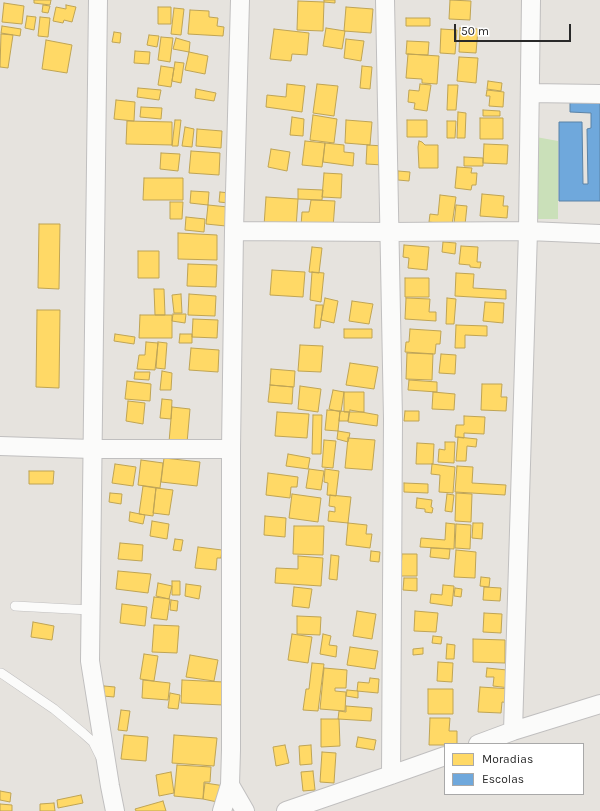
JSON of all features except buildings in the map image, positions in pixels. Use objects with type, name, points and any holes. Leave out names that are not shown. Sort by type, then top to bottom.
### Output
[{"type":"street","points":[[98,0],[90,661],[115,811]]},
{"type":"street","points":[[222,811],[230,785],[232,750],[231,449],[234,230],[240,0]]},
{"type":"street","points":[[385,0],[393,419],[391,775]]},
{"type":"street","points":[[513,731],[528,231],[531,0]]},
{"type":"street","points":[[530,93],[600,94]]},
{"type":"street","points":[[234,230],[389,232],[528,231],[600,234]]},
{"type":"street","points":[[0,446],[92,449],[231,449]]},
{"type":"street","points":[[481,743],[513,731],[600,704]]},
{"type":"street","points":[[286,811],[444,756]]},
{"type":"street","points":[[230,785],[245,811]]},
{"type":"lane","points":[[15,606],[90,610]]},
{"type":"lane","points":[[1,673],[54,709],[93,742],[99,754],[110,786]]},
{"type":"green space","points":[[536,137],[558,141],[558,219],[534,219]]}]
